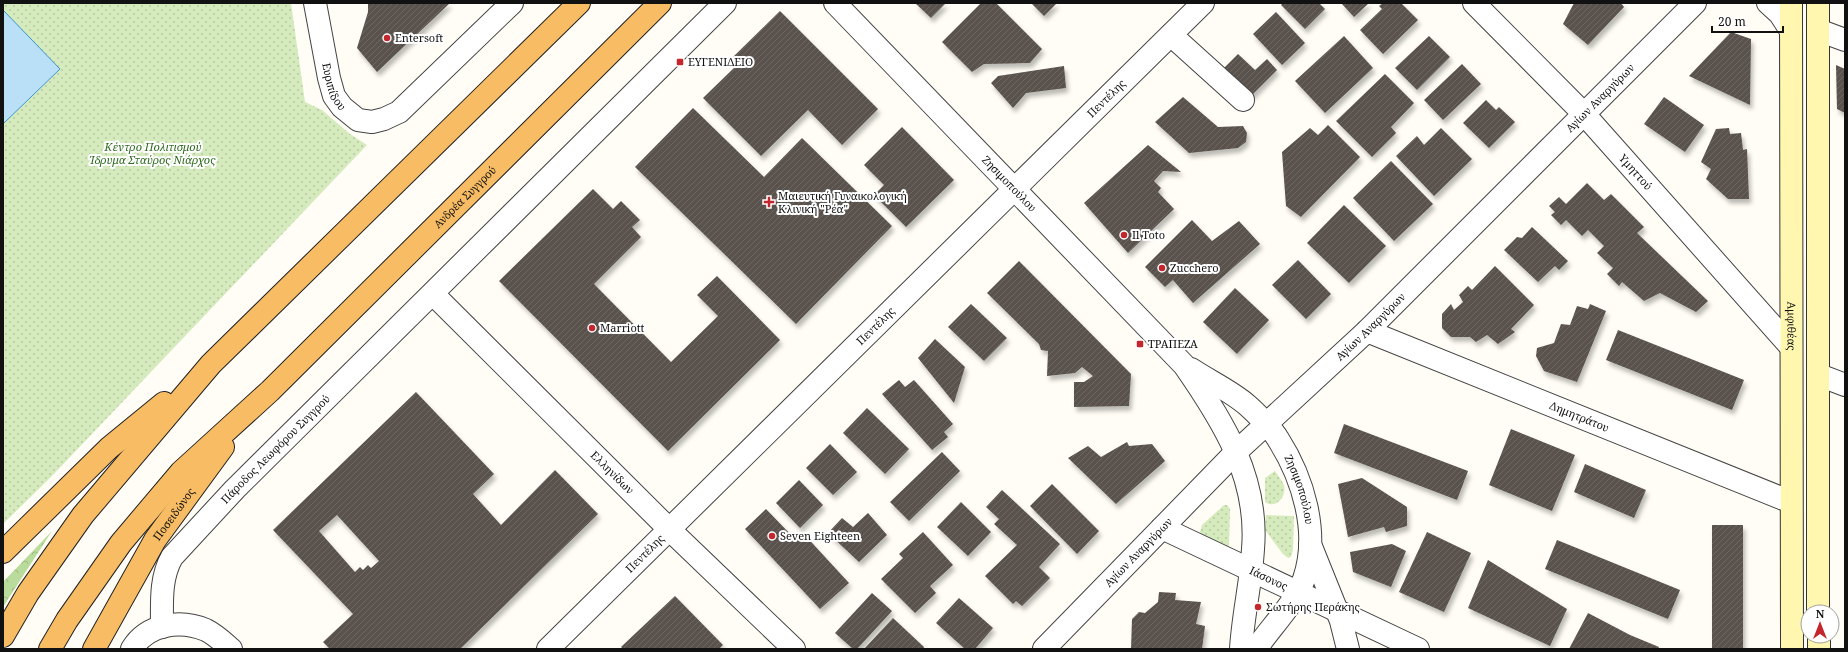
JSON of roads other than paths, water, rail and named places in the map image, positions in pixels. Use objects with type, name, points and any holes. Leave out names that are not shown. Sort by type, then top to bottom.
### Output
[{"type":"highway","points":[[3,552],[109,448],[211,364],[579,3]]},
{"type":"highway","name":"Ανδρέα Συγγρού","points":[[270,391],[660,3]]},
{"type":"highway","points":[[3,636],[28,593],[83,515],[211,364]]},
{"type":"highway","points":[[50,649],[67,620],[120,543],[181,472],[270,391]]},
{"type":"highway","name":"Ποσειδώνος","points":[[94,649],[155,540],[211,462],[270,391]]},
{"type":"main road","name":"Αμφιθέας","points":[[1791,3],[1792,649]]},
{"type":"main road","points":[[1818,3],[1818,604]]},
{"type":"street","name":"Ευριπίδου","points":[[315,3],[328,78],[334,96],[342,107],[358,120],[372,122],[384,119],[399,112],[512,3]]},
{"type":"street","points":[[433,294],[725,3]]},
{"type":"street","name":"Ζησιμοπούλου","points":[[835,3],[1184,365],[1206,398],[1237,451],[1248,484],[1254,521],[1251,569],[1241,649]]},
{"type":"street","name":"Πεντέλης","points":[[548,649],[1203,3]]},
{"type":"street","name":"Υμηττού","points":[[1474,3],[1584,114],[1791,347]]},
{"type":"street","name":"Αγίων Αναργύρων","points":[[1044,649],[1237,451],[1367,331],[1696,3]]},
{"type":"street","points":[[1768,3],[1780,14],[1791,31]]},
{"type":"street","points":[[1818,30],[1845,40]]},
{"type":"street","points":[[1171,35],[1243,100]]},
{"type":"street","name":"Ελληνίδων","points":[[433,294],[670,530],[794,649]]},
{"type":"street","name":"Πάροδος Λεωφόρου Συγγρού","points":[[162,627],[163,582],[167,567],[172,557],[235,488],[433,294]]},
{"type":"street","name":"Δημητράτου","points":[[1367,331],[1791,502]]},
{"type":"street","name":"Ζησιμοπούλου","points":[[1184,365],[1247,405],[1277,437],[1295,471],[1307,512],[1310,544],[1307,568],[1298,592],[1256,649]]},
{"type":"street","points":[[1819,375],[1845,385]]},
{"type":"street","name":"Ιάσονος","points":[[1162,528],[1412,646]]},
{"type":"street","points":[[1310,544],[1336,610],[1348,649]]},
{"type":"street","points":[[132,649],[138,640],[146,634],[162,627],[178,624],[198,627],[217,636],[231,649]]},
{"type":"street","points":[[1377,649],[1412,646]]},
{"type":"water","points":[[3,10],[60,69],[3,124]]},
{"type":"place","name":"Entersoft","points":[[387,38]]},
{"type":"place","name":"ΕΥΓΕΝΙΔΕΙΟ","points":[[680,62]]},
{"type":"place","name":"Μαιευτική Γυναικολογική Κλινική \"Ρέα\"","points":[[769,202]]},
{"type":"place","name":"Il Toto","points":[[1124,235]]},
{"type":"place","name":"Zucchero","points":[[1162,268]]},
{"type":"place","name":"Marriott","points":[[592,328]]},
{"type":"place","name":"ΤΡΑΠΕΖΑ","points":[[1140,344]]},
{"type":"place","name":"Seven Eighteen","points":[[772,536]]},
{"type":"place","name":"Σωτήρης Περάκης","points":[[1258,607]]},
{"type":"park label","name":"Κέντρο Πολιτισμού Ίδρυμα Σταύρος Νιάρχος","points":[[153,153]]}]
